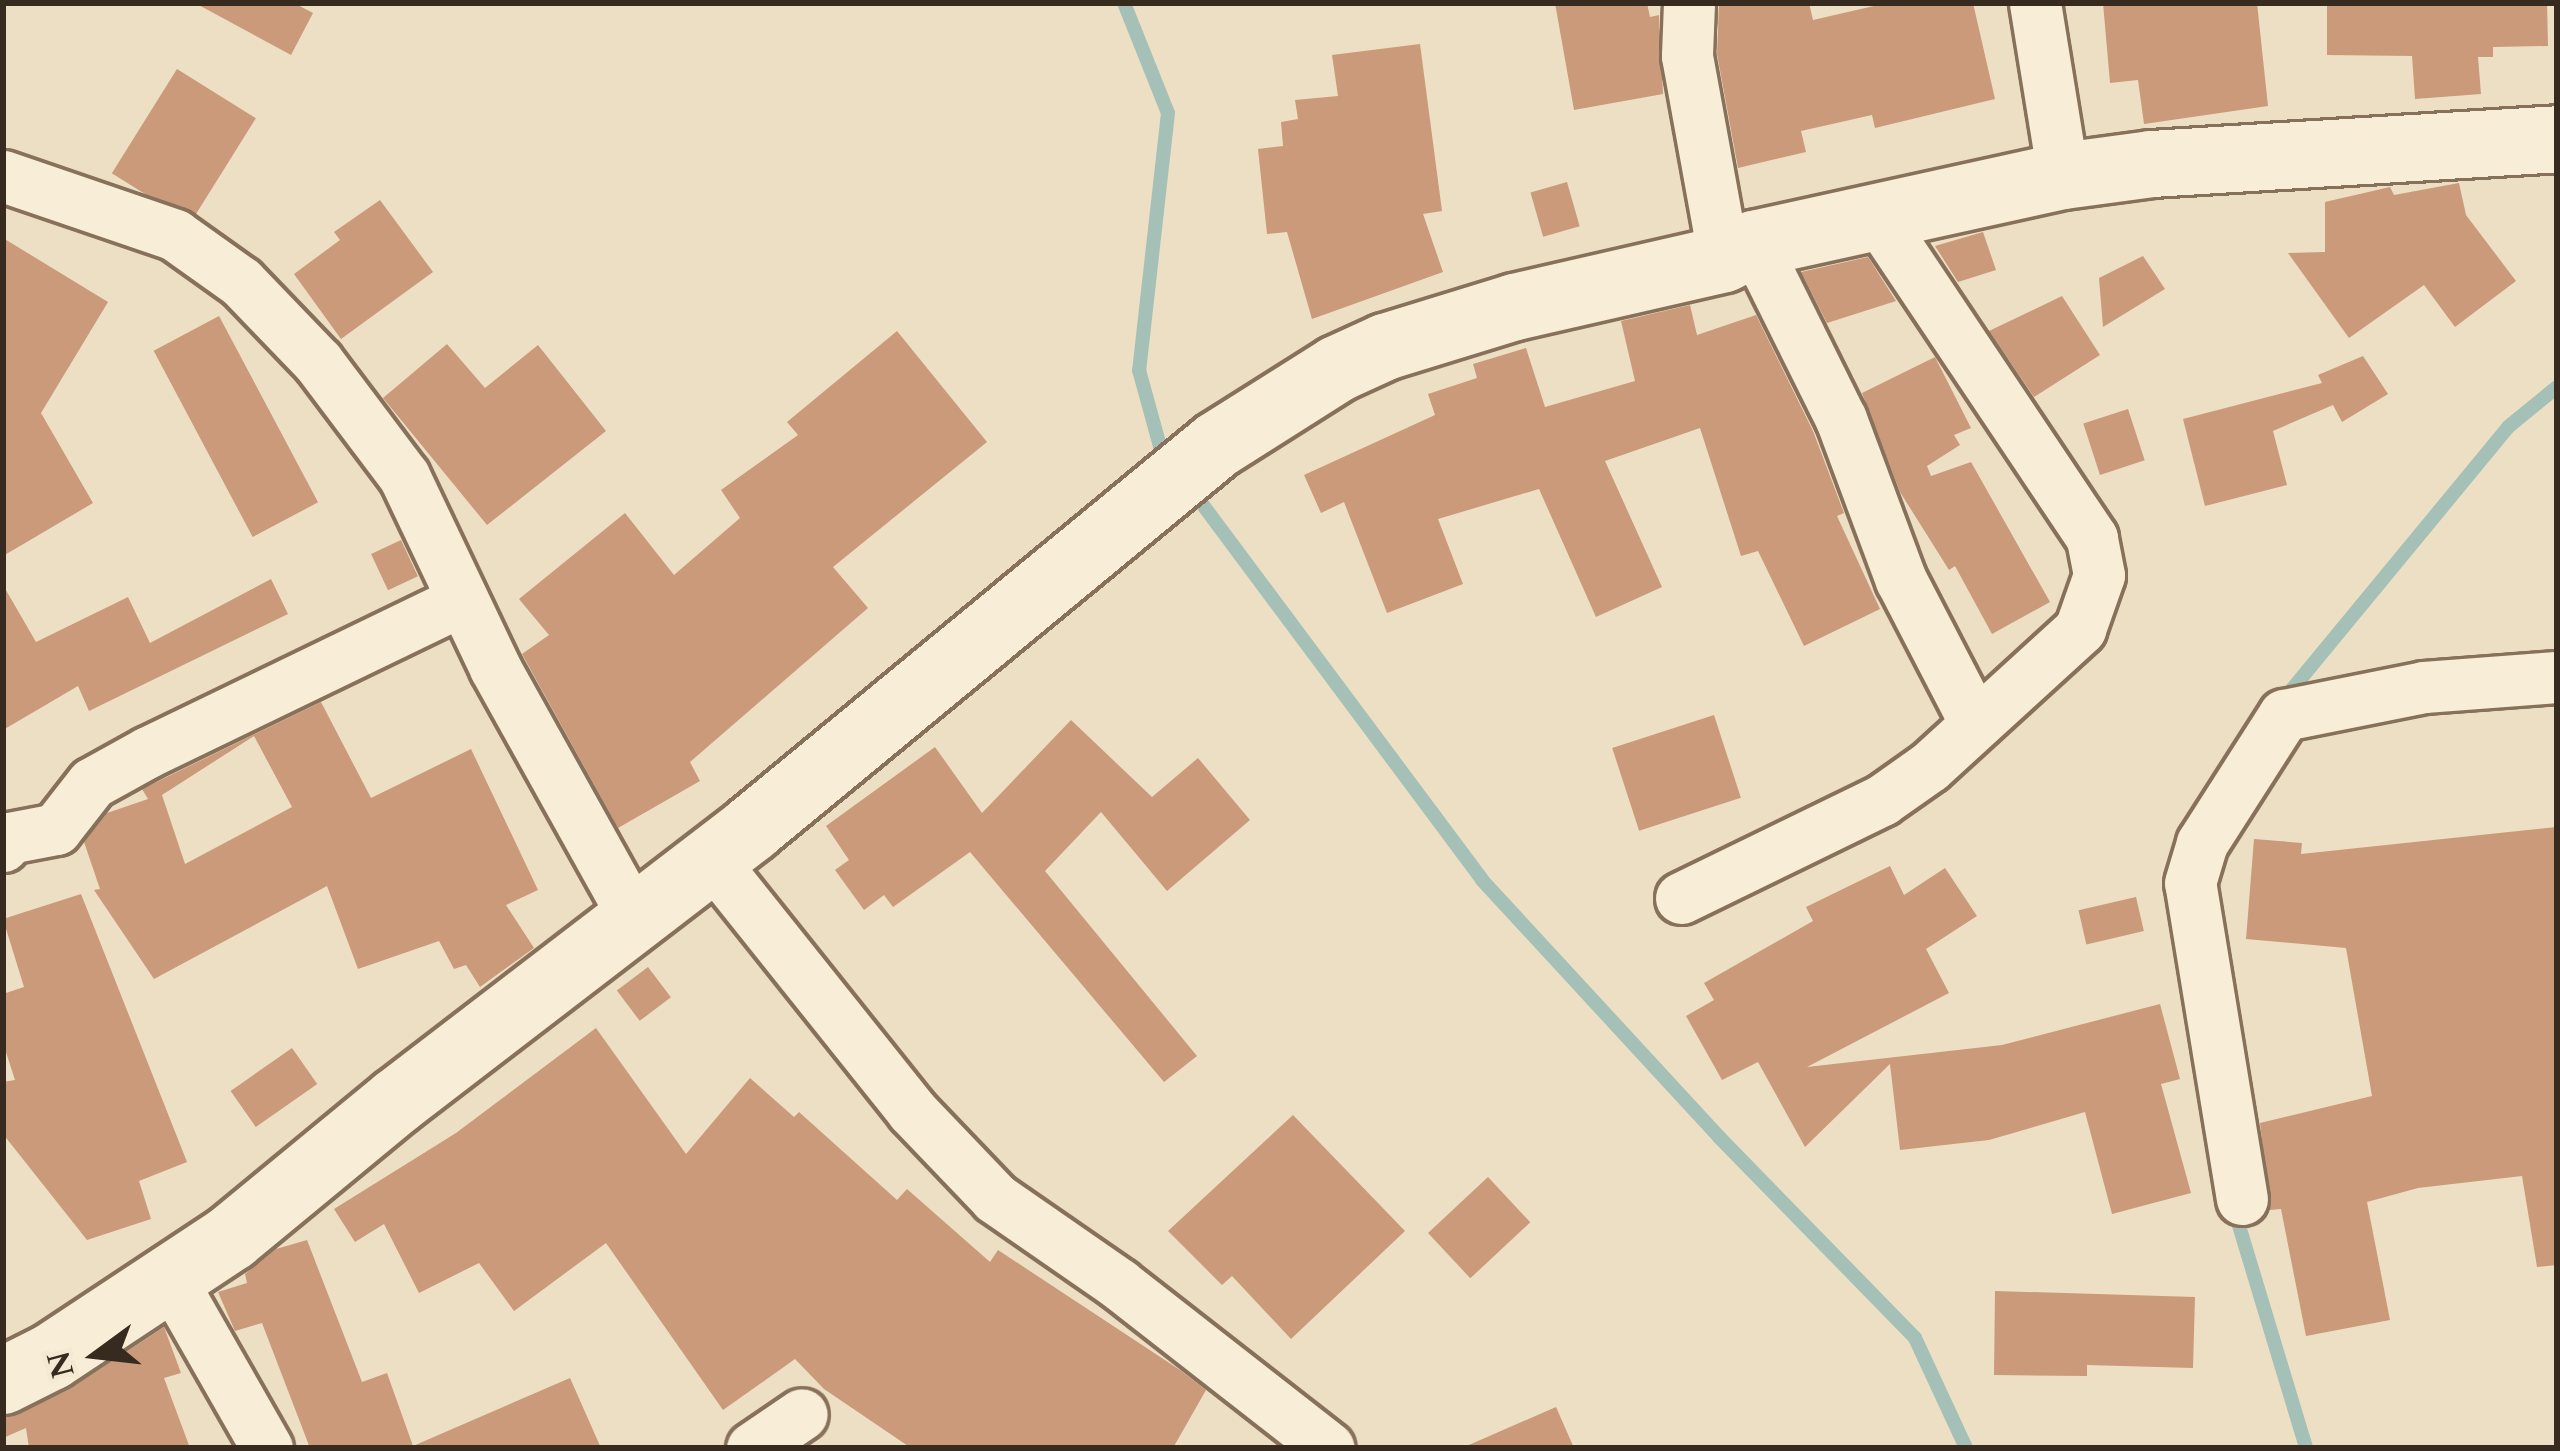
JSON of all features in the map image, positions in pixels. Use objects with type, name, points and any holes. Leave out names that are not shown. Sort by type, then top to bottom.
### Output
[{"type":"street","points":[[1689,3],[1688,56],[1739,251],[1841,419],[1901,580],[1974,721]]},
{"type":"street","points":[[2036,3],[2063,176]]},
{"type":"street","points":[[3,1381],[51,1357],[232,1237],[397,1101],[636,921],[1217,445],[1324,376],[1385,347],[1515,307],[2063,176],[2152,164],[2557,139]]},
{"type":"street","points":[[3,176],[176,236],[241,282],[318,362],[404,476],[460,601],[636,921]]},
{"type":"street","points":[[1681,898],[1882,800],[1929,767],[2080,629],[2099,575],[2092,538],[1877,217]]},
{"type":"street","points":[[3,846],[9,838],[56,829],[92,783],[148,752],[460,601]]},
{"type":"street","points":[[2242,1198],[2190,883],[2201,843],[2284,715],[2424,687],[2557,677]]},
{"type":"street","points":[[711,859],[912,1111],[995,1198],[1119,1284],[1329,1448]]},
{"type":"street","points":[[170,1278],[267,1448]]},
{"type":"street","points":[[752,1448],[802,1414]]},
{"type":"building","points":[[195,3],[294,3],[313,13],[291,55]]},
{"type":"building","points":[[1555,3],[1647,3],[1650,17],[1659,15],[1663,94],[1574,110]]},
{"type":"building","points":[[1719,3],[1809,3],[1813,20],[1887,3],[1973,3],[1995,99],[1875,128],[1872,115],[1801,131],[1806,152],[1738,168],[1717,54]]},
{"type":"building","points":[[2103,3],[2257,3],[2268,106],[2144,124],[2138,80],[2110,83]]},
{"type":"building","points":[[2327,3],[2547,3],[2548,46],[2493,47],[2493,57],[2478,57],[2481,94],[2415,99],[2412,56],[2327,55]]},
{"type":"building","points":[[1420,44],[1442,211],[1423,214],[1443,272],[1312,319],[1287,232],[1267,234],[1258,149],[1283,146],[1281,122],[1298,119],[1295,100],[1338,96],[1332,55]]},
{"type":"building","points":[[177,69],[256,118],[191,223],[112,173]]},
{"type":"building","points":[[1567,182],[1580,226],[1543,237],[1530,192]]},
{"type":"building","points":[[2459,183],[2466,215],[2516,281],[2455,327],[2424,285],[2349,338],[2288,253],[2325,252],[2325,202],[2390,187],[2394,195]]},
{"type":"building","points":[[380,200],[433,272],[341,339],[294,274],[340,240],[334,232]]},
{"type":"building","points":[[1983,232],[1996,270],[1958,282],[1935,246]]},
{"type":"building","points":[[3,238],[108,302],[41,413],[93,503],[3,556]]},
{"type":"building","points":[[2143,256],[2165,289],[2103,327],[2099,278]]},
{"type":"building","points":[[1868,257],[1896,301],[1827,323],[1801,272]]},
{"type":"building","points":[[2062,296],[2100,355],[2034,397],[1989,331]]},
{"type":"building","points":[[1690,305],[1697,335],[1756,315],[1813,431],[1844,513],[1837,516],[1880,609],[1804,646],[1758,551],[1741,556],[1700,428],[1605,461],[1662,587],[1596,617],[1539,489],[1438,519],[1463,584],[1387,613],[1344,502],[1321,513],[1304,475],[1435,415],[1428,394],[1477,378],[1473,364],[1526,348],[1545,407],[1635,381],[1621,321]]},
{"type":"building","points":[[219,316],[318,502],[253,537],[154,351]]},
{"type":"building","points":[[897,331],[987,442],[833,567],[868,608],[690,762],[700,781],[618,828],[522,654],[549,635],[519,599],[625,513],[674,575],[740,518],[721,490],[798,435],[787,422]]},
{"type":"building","points":[[447,344],[485,388],[538,345],[606,431],[487,525],[383,398]]},
{"type":"building","points":[[2363,356],[2388,394],[2342,422],[2333,405],[2273,431],[2287,485],[2205,506],[2183,419],[2322,383],[2318,375]]},
{"type":"building","points":[[1935,357],[1971,428],[1954,435],[1960,445],[1927,466],[1931,476],[1971,462],[2050,602],[1992,634],[1955,566],[1949,570],[1900,492],[1862,393]]},
{"type":"building","points":[[2128,409],[2145,460],[2100,475],[2083,424]]},
{"type":"building","points":[[401,540],[418,576],[388,590],[371,554]]},
{"type":"building","points":[[271,579],[288,614],[89,711],[78,686],[3,730],[3,585],[36,642],[128,597],[150,643]]},
{"type":"building","points":[[321,702],[371,798],[471,749],[538,890],[506,905],[534,948],[480,987],[466,965],[454,969],[439,941],[358,969],[327,886],[154,979],[94,890],[100,889],[84,842],[107,813],[148,799],[142,789]],"holes":[[[254,736],[292,807],[185,864],[162,795]]]},
{"type":"building","points":[[1714,715],[1741,798],[1639,831],[1612,748]]},
{"type":"building","points":[[1071,720],[1152,797],[1198,758],[1250,820],[1167,891],[1101,812],[1045,871],[1197,1056],[1164,1082],[970,852],[893,907],[884,895],[864,910],[835,870],[849,860],[826,826],[935,747],[982,813]]},
{"type":"building","points":[[2557,827],[2557,1265],[2537,1267],[2522,1176],[2418,1188],[2367,1202],[2390,1320],[2306,1336],[2281,1209],[2270,1210],[2260,1123],[2372,1096],[2346,948],[2246,939],[2254,839],[2302,843],[2301,854]]},
{"type":"building","points":[[1890,866],[1904,895],[1945,868],[1977,916],[1926,949],[1949,993],[1807,1067],[2002,1045],[2160,1004],[2180,1079],[2161,1084],[2191,1193],[2112,1214],[2085,1112],[1989,1140],[1900,1150],[1890,1064],[1805,1147],[1758,1062],[1722,1080],[1686,1016],[1714,1000],[1704,983],[1813,921],[1806,907]]},
{"type":"building","points":[[81,894],[187,1162],[139,1181],[151,1219],[87,1240],[3,1134],[3,1082],[15,1080],[3,1043],[3,994],[24,987],[3,919]]},
{"type":"building","points":[[2136,897],[2144,931],[2086,944],[2079,910]]},
{"type":"building","points":[[648,967],[671,997],[640,1021],[617,990]]},
{"type":"building","points":[[596,1028],[686,1154],[750,1078],[794,1117],[799,1112],[897,1200],[907,1189],[990,1262],[998,1250],[1180,1370],[1206,1390],[1173,1448],[911,1448],[824,1389],[795,1359],[723,1410],[606,1243],[514,1311],[479,1263],[419,1293],[384,1224],[355,1242],[334,1209],[456,1133]]},
{"type":"building","points":[[292,1048],[317,1084],[256,1127],[231,1091]]},
{"type":"building","points":[[1293,1115],[1405,1231],[1291,1339],[1232,1276],[1222,1285],[1168,1231]]},
{"type":"building","points":[[1488,1177],[1530,1222],[1470,1278],[1428,1233]]},
{"type":"building","points":[[307,1240],[362,1382],[387,1373],[413,1446],[570,1378],[601,1448],[310,1448],[262,1323],[235,1331],[218,1292],[247,1283],[245,1274],[276,1249]]},
{"type":"building","points":[[1995,1291],[2195,1297],[2193,1368],[2087,1365],[2087,1376],[1994,1375]]},
{"type":"building","points":[[164,1327],[181,1373],[164,1378],[190,1448],[29,1448],[26,1428],[3,1438],[3,1418],[68,1390]]},
{"type":"building","points":[[1556,1407],[1574,1448],[1462,1448]]},
{"type":"waterway","points":[[1124,3],[1168,113],[1139,370],[1161,450],[1170,462]]},
{"type":"waterway","points":[[2284,699],[2508,427],[2557,387]]},
{"type":"waterway","points":[[1191,489],[1482,880],[1719,1137],[1915,1338],[1966,1448]]},
{"type":"waterway","points":[[2234,1209],[2306,1448]]}]
